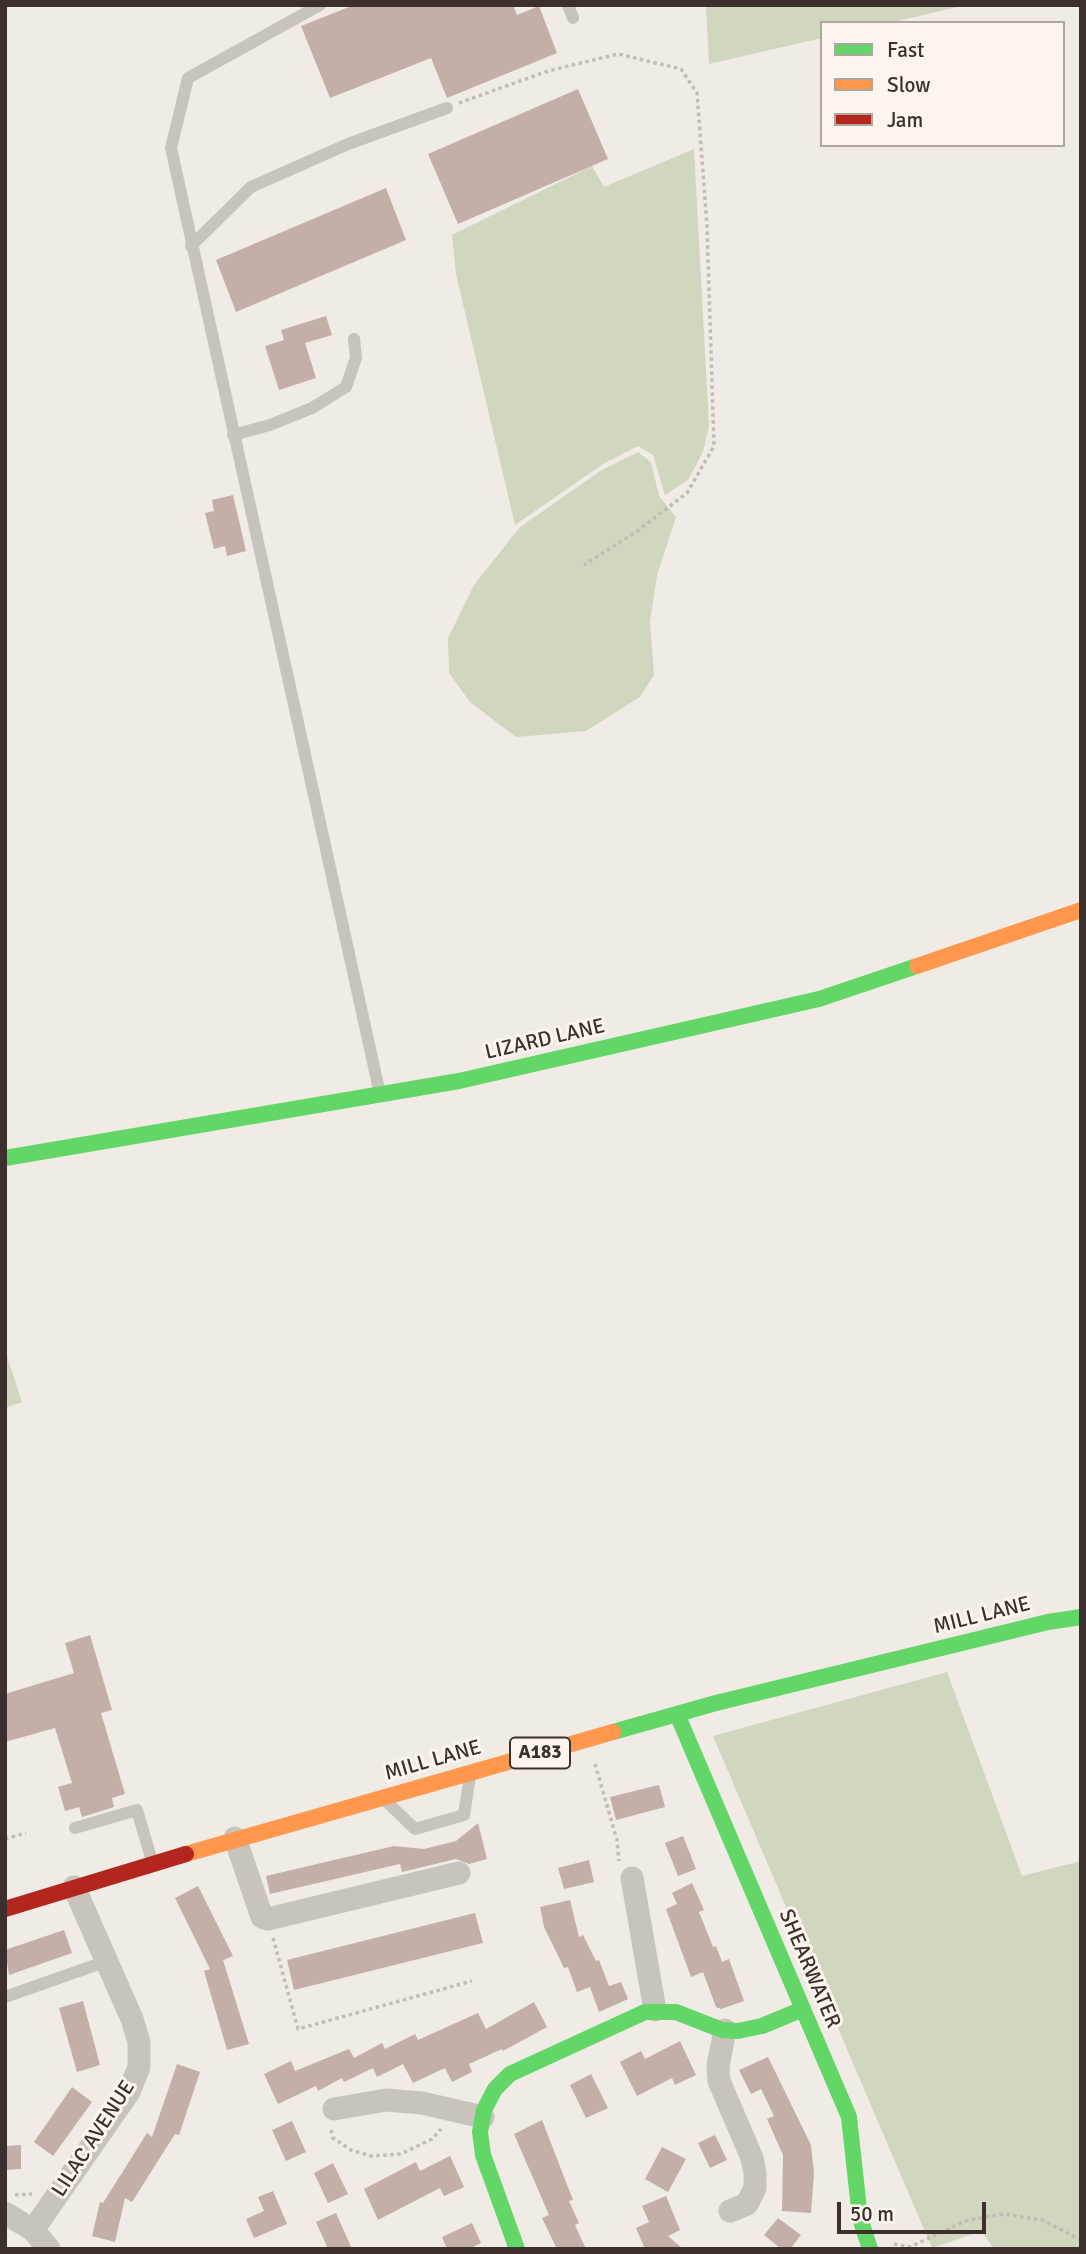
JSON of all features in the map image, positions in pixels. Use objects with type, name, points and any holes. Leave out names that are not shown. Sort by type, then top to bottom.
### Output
[{"type":"street","name":"LIZARD LANE","points":[[5,1158],[459,1081],[819,999],[1081,910]]},
{"type":"street","name":"MILL LANE","points":[[5,1909],[235,1838],[677,1714],[1048,1622],[1081,1617]]},
{"type":"street","name":"SHEARWATER","points":[[677,1714],[849,2117],[859,2210],[869,2244]]},
{"type":"street","points":[[235,1838],[262,1917],[268,1919],[458,1873]]},
{"type":"street","points":[[632,1878],[655,2010]]},
{"type":"street","name":"LILAC AVENUE","points":[[33,2230],[129,2092],[139,2067],[139,2042],[132,2019],[74,1887]]},
{"type":"street","points":[[517,2249],[483,2155],[480,2132],[483,2117],[495,2089],[510,2074],[631,2017],[655,2010],[676,2012],[725,2030],[750,2030],[803,2009]]},
{"type":"street","points":[[725,2030],[718,2066],[719,2081],[752,2158],[755,2173],[755,2188],[747,2204],[730,2211]]},
{"type":"street","points":[[334,2109],[386,2100],[422,2103],[483,2117]]},
{"type":"street","points":[[5,2213],[33,2230],[49,2249]]},
{"type":"lane","points":[[320,5],[188,78],[171,148],[380,1094]]},
{"type":"lane","points":[[191,246],[251,187],[348,144],[447,107]]},
{"type":"lane","points":[[233,435],[270,425],[312,408],[346,387],[356,358],[354,339]]},
{"type":"lane","points":[[381,1797],[415,1829],[464,1815],[470,1772]]},
{"type":"lane","points":[[75,1828],[137,1810],[153,1863]]},
{"type":"lane","points":[[5,1997],[107,1961]]},
{"type":"path","points":[[447,107],[548,71],[618,54],[681,69],[697,93],[707,239],[714,446],[687,493],[636,532],[584,565]]},
{"type":"path","points":[[591,1752],[617,1840],[619,1869],[632,1878]]},
{"type":"path","points":[[5,1839],[26,1833]]},
{"type":"path","points":[[268,1919],[298,2029],[472,1981]]},
{"type":"path","points":[[334,2109],[327,2119],[333,2138],[351,2150],[371,2156],[401,2154],[432,2139],[457,2111]]},
{"type":"path","points":[[869,2244],[910,2247],[965,2221],[1003,2214],[1042,2220],[1081,2239]]},
{"type":"green space","points":[[706,5],[966,5],[898,21],[820,21],[820,38],[709,64]]},
{"type":"green space","points":[[694,149],[709,426],[703,452],[688,480],[665,495],[653,455],[638,446],[603,464],[515,525],[456,274],[452,235],[592,166],[604,187]]},
{"type":"green space","points":[[638,452],[651,462],[659,496],[676,517],[657,575],[650,622],[654,675],[640,697],[586,731],[516,737],[470,702],[449,673],[448,638],[474,585],[520,527],[602,470]]},
{"type":"green space","points":[[5,1350],[22,1402],[5,1408]]},
{"type":"green space","points":[[947,1672],[1022,1876],[1081,1861],[1081,2249],[994,2249],[981,2231],[932,2248],[713,1736]]},
{"type":"building","points":[[354,5],[513,5],[517,15],[539,6],[557,53],[447,98],[431,58],[330,98],[301,26]]},
{"type":"building","points":[[578,89],[608,159],[458,224],[428,154]]},
{"type":"building","points":[[386,188],[406,240],[236,312],[216,260]]},
{"type":"building","points":[[326,316],[332,335],[305,343],[316,378],[279,390],[265,346],[284,340],[281,330]]},
{"type":"building","points":[[233,495],[246,551],[227,556],[225,546],[214,549],[205,513],[214,511],[212,500]]},
{"type":"building","points":[[90,1635],[112,1710],[101,1713],[125,1794],[112,1798],[114,1807],[82,1817],[79,1807],[65,1811],[58,1787],[72,1783],[55,1728],[5,1742],[5,1694],[74,1673],[65,1643]]},
{"type":"building","points":[[659,1785],[665,1807],[616,1820],[610,1797]]},
{"type":"building","points":[[478,1823],[487,1859],[469,1864],[456,1859],[402,1872],[400,1864],[270,1894],[266,1876],[394,1846],[424,1849],[456,1841]]},
{"type":"building","points":[[683,1836],[696,1869],[678,1876],[665,1843]]},
{"type":"building","points":[[589,1860],[594,1882],[564,1889],[558,1868]]},
{"type":"building","points":[[692,1883],[704,1910],[699,1912],[713,1947],[716,1946],[722,1962],[729,1959],[744,2001],[721,2009],[716,2007],[703,1972],[691,1977],[666,1909],[677,1904],[672,1893]]},
{"type":"building","points":[[198,1886],[233,1956],[223,1960],[249,2044],[227,2050],[204,1971],[210,1969],[175,1898]]},
{"type":"building","points":[[570,1900],[579,1937],[583,1935],[596,1961],[599,1960],[609,1986],[621,1982],[628,1999],[599,2012],[590,1987],[577,1992],[568,1967],[564,1968],[544,1927],[540,1907]]},
{"type":"building","points":[[475,1913],[483,1943],[294,1990],[287,1960]]},
{"type":"building","points":[[64,1930],[72,1953],[9,1975],[5,1950]]},
{"type":"building","points":[[83,2001],[100,2065],[77,2072],[59,2008]]},
{"type":"building","points":[[534,2002],[547,2027],[503,2051],[502,2049],[469,2064],[472,2072],[452,2082],[445,2068],[413,2083],[403,2064],[377,2077],[373,2068],[344,2082],[342,2078],[318,2091],[316,2086],[278,2104],[264,2074],[291,2061],[295,2071],[349,2049],[354,2058],[382,2043],[385,2049],[415,2034],[418,2040],[478,2013],[486,2029]]},
{"type":"building","points":[[680,2041],[696,2075],[675,2085],[672,2078],[637,2096],[620,2062],[641,2051],[645,2059]]},
{"type":"building","points":[[768,2057],[811,2145],[814,2173],[811,2213],[782,2211],[783,2155],[767,2119],[774,2116],[761,2089],[751,2094],[739,2070]]},
{"type":"building","points":[[177,2064],[200,2072],[179,2135],[175,2134],[132,2202],[125,2198],[115,2242],[92,2236],[100,2202],[103,2203],[147,2133],[152,2137]]},
{"type":"building","points":[[591,2074],[608,2108],[586,2118],[570,2085]]},
{"type":"building","points":[[72,2087],[92,2102],[53,2156],[34,2142]]},
{"type":"building","points":[[542,2120],[573,2200],[569,2201],[579,2223],[575,2225],[586,2249],[557,2249],[542,2218],[549,2215],[514,2134]]},
{"type":"building","points":[[292,2121],[306,2152],[286,2161],[272,2130]]},
{"type":"building","points":[[715,2135],[727,2160],[710,2168],[698,2143]]},
{"type":"building","points":[[21,2145],[21,2169],[5,2170],[5,2146]]},
{"type":"building","points":[[662,2147],[686,2159],[668,2192],[645,2179]]},
{"type":"building","points":[[450,2156],[464,2187],[444,2196],[440,2188],[378,2220],[364,2189],[416,2162],[420,2171]]},
{"type":"building","points":[[333,2163],[348,2194],[328,2203],[314,2173]]},
{"type":"building","points":[[273,2191],[287,2224],[254,2238],[246,2219],[264,2211],[258,2197]]},
{"type":"building","points":[[666,2196],[680,2230],[668,2236],[683,2249],[645,2249],[636,2228],[649,2222],[642,2206]]},
{"type":"building","points":[[336,2213],[352,2249],[328,2249],[316,2222]]},
{"type":"building","points":[[778,2218],[801,2235],[790,2249],[781,2249],[764,2235]]},
{"type":"building","points":[[472,2223],[481,2243],[469,2249],[447,2249],[442,2237]]},
{"type":"traffic: fast","points":[[5,1158],[459,1081],[819,999],[917,966]]},
{"type":"traffic: fast","points":[[613,1732],[716,1703],[1048,1622],[1081,1617]]},
{"type":"traffic: fast","points":[[677,1714],[849,2117],[860,2218],[870,2249]]},
{"type":"traffic: fast","points":[[517,2249],[483,2155],[480,2132],[484,2110],[495,2089],[510,2074],[645,2012],[676,2012],[722,2030],[738,2031],[762,2026],[803,2009]]},
{"type":"traffic: slow","points":[[917,966],[1081,910]]},
{"type":"traffic: slow","points":[[186,1854],[613,1732]]},
{"type":"traffic: jam","points":[[5,1909],[186,1854]]}]
